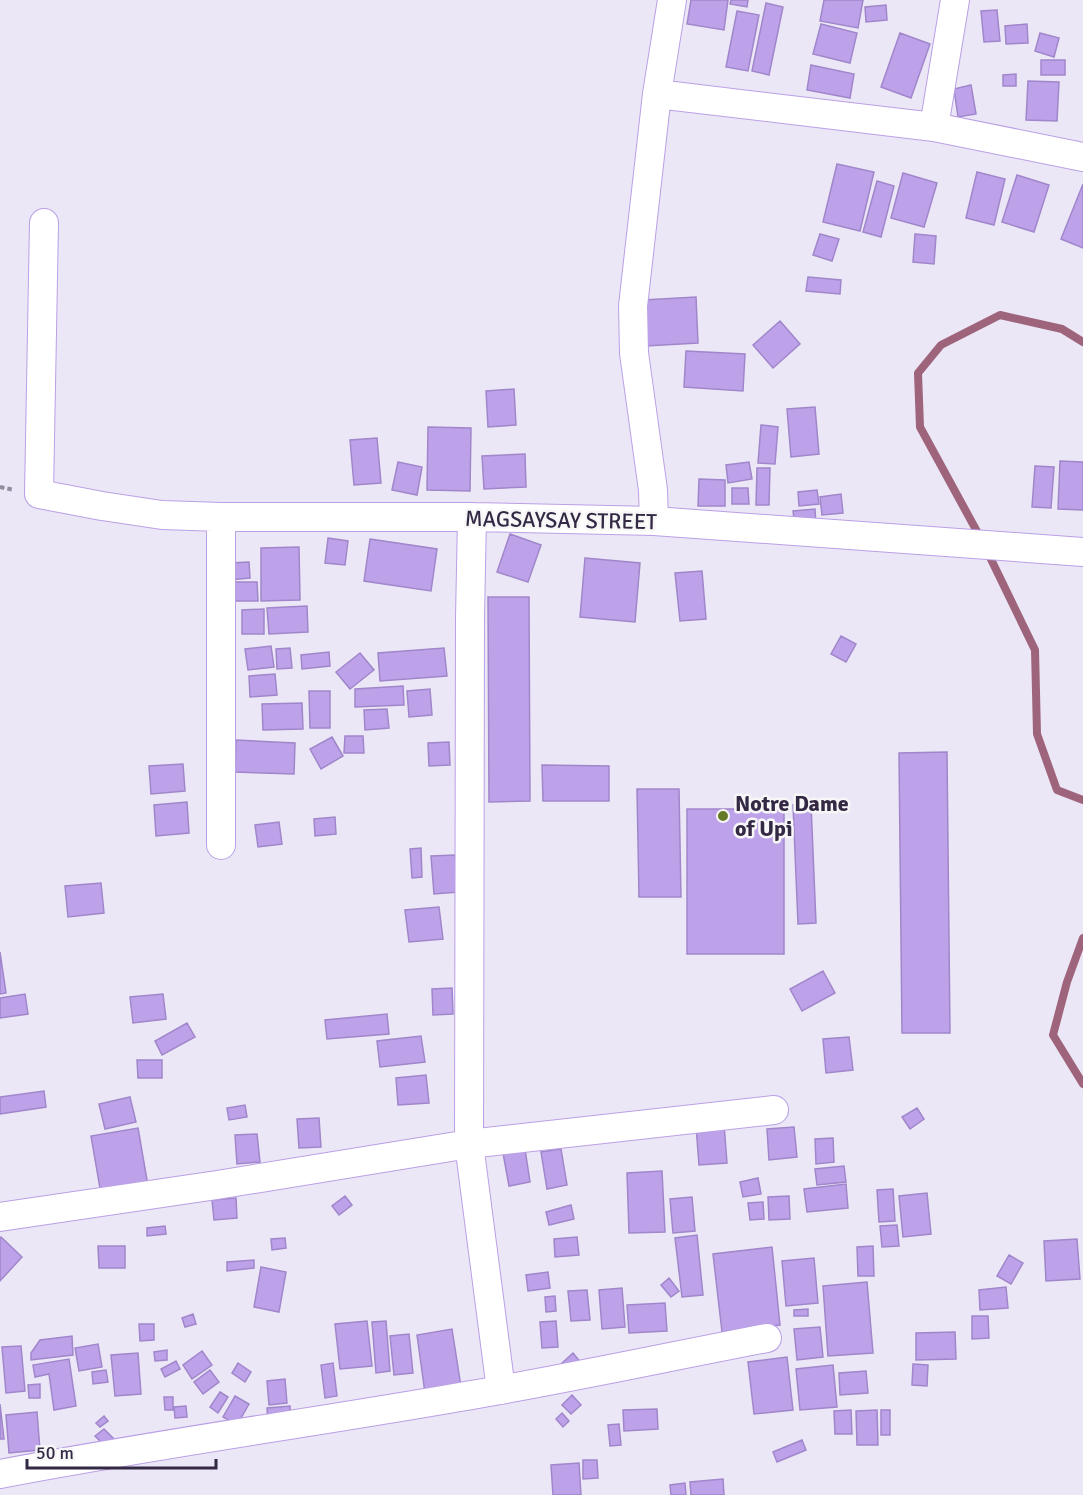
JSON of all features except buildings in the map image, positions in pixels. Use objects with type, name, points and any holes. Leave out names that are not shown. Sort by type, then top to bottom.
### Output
[{"type":"street","points":[[654,521],[653,490],[634,353],[633,306],[657,94],[672,0]]},
{"type":"street","points":[[934,128],[955,0]]},
{"type":"street","points":[[657,94],[934,128],[1083,157]]},
{"type":"street","name":"MAGSAYSAY STREET","points":[[44,223],[39,494],[162,515],[654,521],[1083,552]]},
{"type":"street","points":[[221,517],[221,845]]},
{"type":"street","points":[[472,517],[469,1144],[501,1390]]},
{"type":"street","points":[[0,1217],[469,1144],[774,1110]]},
{"type":"street","points":[[0,1474],[95,1456],[501,1390],[766,1338]]},
{"type":"waterway","points":[[980,537],[920,427],[918,373],[941,345],[1000,315],[1062,329],[1083,342]]},
{"type":"waterway","points":[[987,551],[1035,650],[1037,734],[1057,790],[1083,800]]},
{"type":"waterway","points":[[1083,938],[1067,982],[1053,1035],[1083,1084]]},
{"type":"place","name":"Notre Dame of Upi","points":[[723,816]]}]
